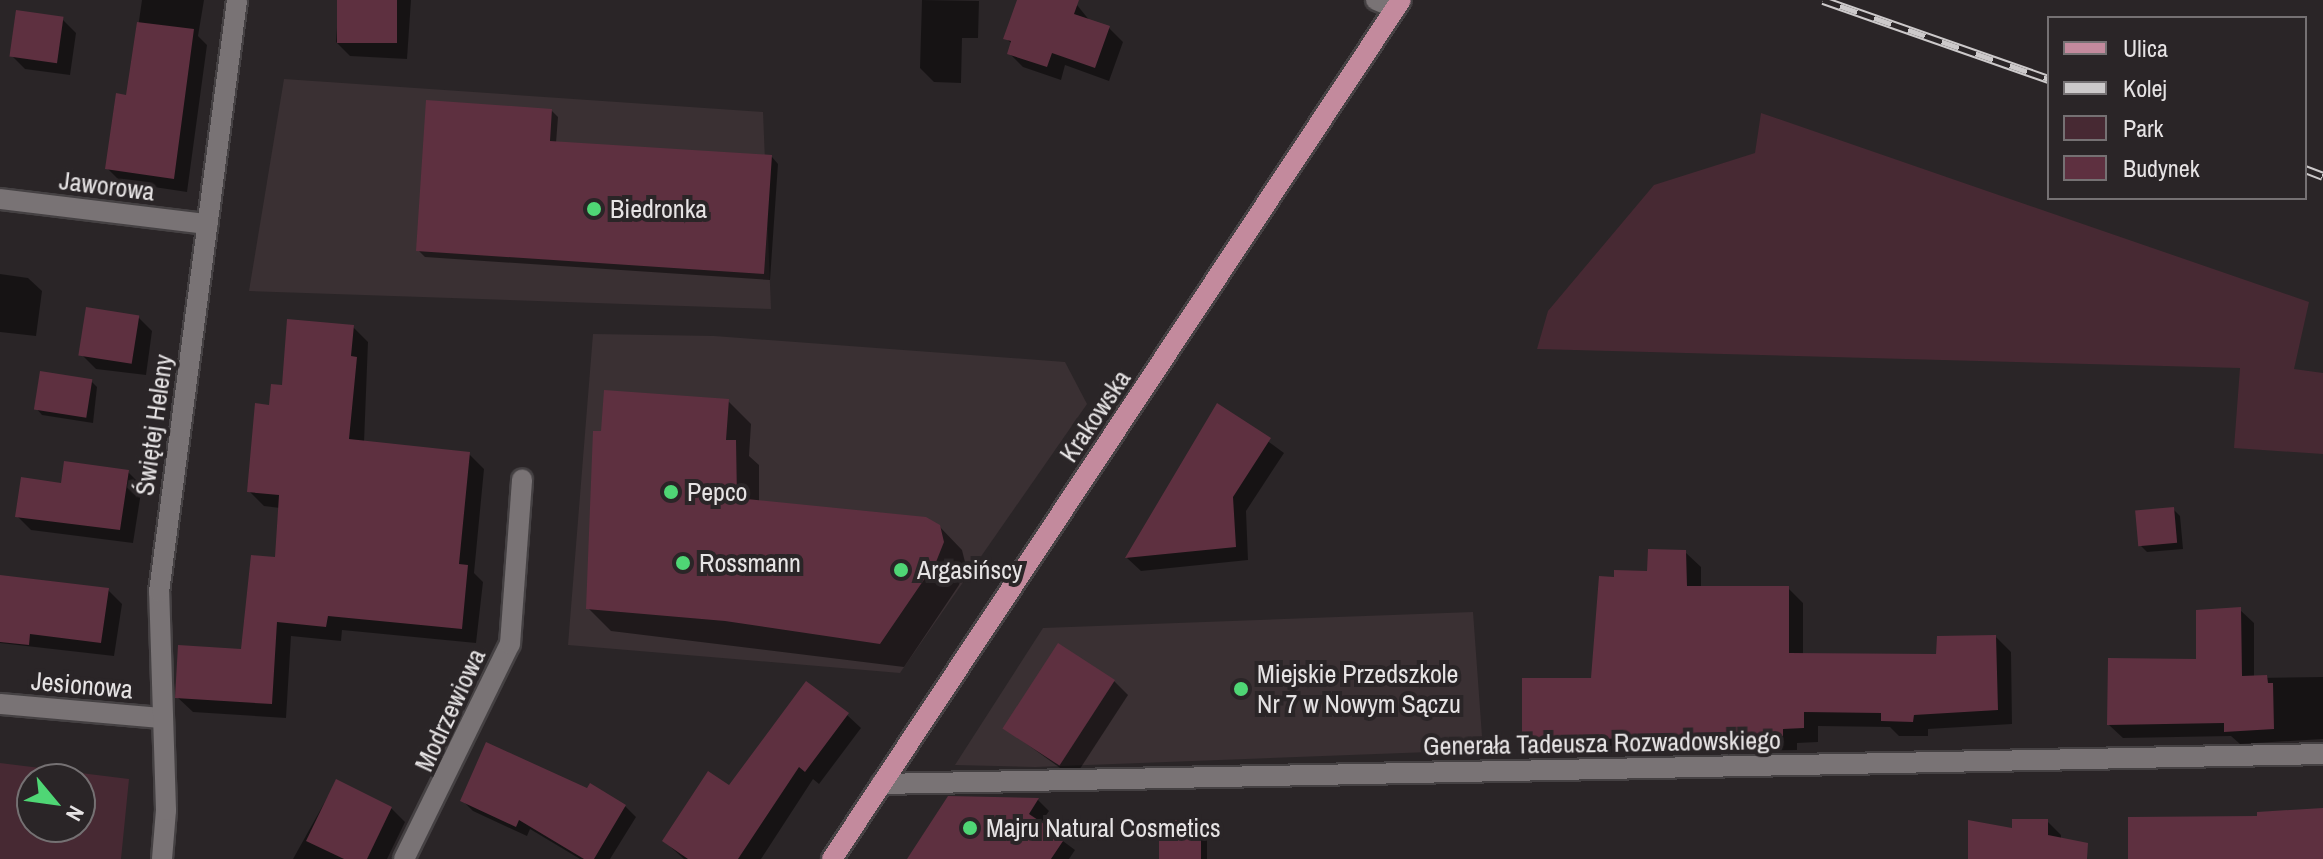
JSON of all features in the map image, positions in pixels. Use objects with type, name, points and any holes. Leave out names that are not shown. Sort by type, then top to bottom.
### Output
[{"type":"main road","name":"Krakowska","points":[[832,859],[1391,3]]},
{"type":"street","name":"Świętej Heleny","points":[[162,859],[166,810],[159,718],[159,592],[237,0]]},
{"type":"street","name":"Jaworowa","points":[[0,199],[207,224]]},
{"type":"street","name":"Modrzewiowa","points":[[404,859],[510,644],[522,479]]},
{"type":"street","name":"Jesionowa","points":[[0,704],[159,718]]},
{"type":"street","name":"Generała Tadeusza Rozwadowskiego","points":[[881,784],[2323,754]]},
{"type":"shaded area","points":[[284,79],[763,112],[771,309],[249,291]]},
{"type":"shaded area","points":[[593,334],[714,336],[1065,362],[1087,404],[900,673],[568,645]]},
{"type":"shaded area","name":"Miejskie Przedszkole Nr 7 w Nowym Sączu","points":[[1473,612],[1483,750],[1035,767],[955,765],[1043,628]]},
{"type":"green space","points":[[1761,113],[2309,302],[2294,369],[2323,373],[2323,454],[2234,448],[2240,368],[1537,349],[1548,311],[1654,185],[1755,153]]},
{"type":"green space","points":[[0,763],[16,765],[16,843],[96,843],[96,775],[129,779],[121,859],[0,859]]},
{"type":"building","points":[[337,0],[397,0],[397,43],[337,43]]},
{"type":"building","points":[[1017,0],[1079,0],[1074,14],[1110,26],[1095,68],[1052,53],[1047,67],[1007,54],[1011,41],[1003,39]]},
{"type":"building","points":[[16,10],[64,17],[57,63],[9,57]]},
{"type":"building","points":[[137,22],[194,29],[174,179],[105,169],[116,93],[126,95]]},
{"type":"building","name":"Biedronka","points":[[426,100],[552,109],[550,141],[772,155],[764,274],[416,251]]},
{"type":"building","points":[[86,307],[139,315],[132,364],[78,355]]},
{"type":"building","points":[[287,319],[354,325],[351,356],[357,357],[349,439],[470,452],[459,564],[468,565],[462,629],[328,616],[326,627],[277,622],[272,704],[175,698],[178,645],[241,649],[251,555],[275,557],[279,495],[247,492],[255,403],[269,405],[271,384],[282,385]]},
{"type":"building","points":[[40,371],[92,379],[86,418],[34,410]]},
{"type":"building","points":[[604,390],[729,399],[726,440],[736,440],[737,498],[926,517],[940,525],[944,542],[936,562],[880,644],[725,621],[586,609],[593,431],[601,431]]},
{"type":"building","points":[[1217,403],[1271,438],[1233,497],[1236,547],[1125,558]]},
{"type":"building","points":[[64,461],[129,470],[120,530],[15,517],[21,477],[61,483]]},
{"type":"building","points":[[2174,507],[2177,543],[2138,546],[2135,510]]},
{"type":"building","points":[[1648,549],[1686,550],[1687,586],[1789,586],[1789,653],[1936,654],[1937,636],[1996,635],[1998,710],[1914,715],[1913,722],[1881,721],[1881,713],[1804,712],[1804,728],[1783,729],[1783,736],[1522,740],[1522,678],[1591,678],[1599,576],[1614,577],[1614,570],[1647,571]]},
{"type":"building","points":[[0,575],[109,588],[101,643],[30,634],[29,645],[0,642]]},
{"type":"building","points":[[2241,607],[2242,676],[2267,675],[2268,683],[2273,683],[2274,729],[2224,732],[2224,723],[2107,725],[2108,658],[2196,659],[2196,610]]},
{"type":"building","points":[[1058,643],[1115,680],[1059,766],[1002,729]]},
{"type":"building","points":[[806,681],[849,713],[805,772],[799,767],[738,859],[688,859],[662,841],[708,771],[729,785]]},
{"type":"building","points":[[486,742],[587,788],[590,783],[626,805],[594,859],[584,859],[519,820],[516,827],[460,801]]},
{"type":"building","points":[[336,779],[392,807],[367,859],[344,859],[306,841]]},
{"type":"building","name":"Majru Natural Cosmetics","points":[[948,796],[1039,798],[1029,814],[1065,838],[1051,859],[907,859]]},
{"type":"building","points":[[2323,808],[2323,859],[2128,859],[2128,817],[2257,816],[2257,812]]},
{"type":"building","points":[[2012,819],[2048,819],[2048,835],[2088,843],[2087,859],[1968,859],[1968,820],[2012,828]]},
{"type":"building","points":[[1159,820],[1201,820],[1201,859],[1159,859]]},
{"type":"railway","points":[[1823,0],[2047,78]]},
{"type":"railway","points":[[2307,170],[2323,176]]},
{"type":"place","name":"Biedronka","points":[[594,209]]},
{"type":"place","name":"Pepco","points":[[671,492]]},
{"type":"place","name":"Rossmann","points":[[683,563]]},
{"type":"place","name":"Argasińscy","points":[[901,570]]},
{"type":"place","name":"Miejskie Przedszkole Nr 7 w Nowym Sączu","points":[[1241,689]]},
{"type":"place","name":"Majru Natural Cosmetics","points":[[970,828]]}]
